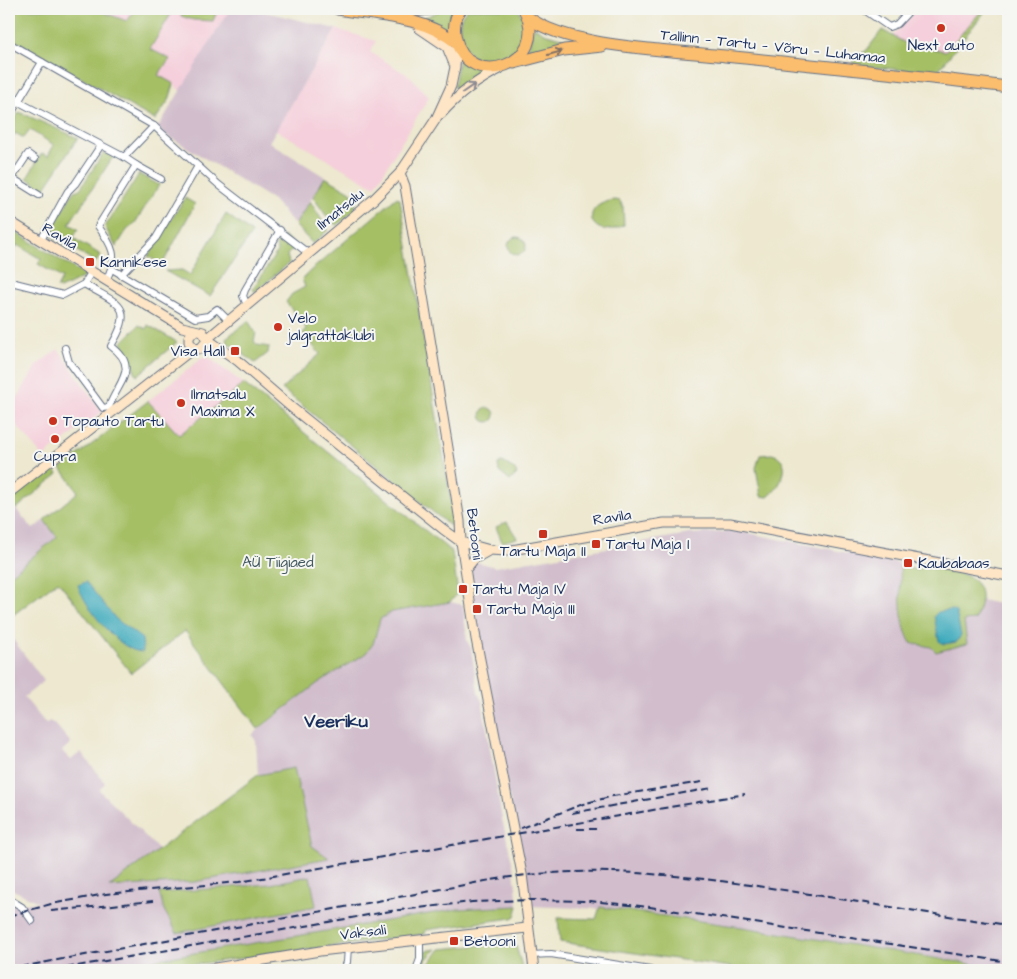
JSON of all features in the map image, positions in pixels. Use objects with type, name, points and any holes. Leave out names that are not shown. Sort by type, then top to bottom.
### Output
[{"type":"highway","points":[[338,9],[364,11],[430,9]]},
{"type":"highway","points":[[456,43],[455,22],[461,9]]},
{"type":"highway","name":"Tallinn — Tartu — Võru — Luhamaa","points":[[364,11],[424,24],[444,33],[456,43],[466,58],[482,67],[500,67],[564,50],[591,46],[623,45]]},
{"type":"highway","points":[[508,65],[516,60],[528,45],[530,36],[527,12]]},
{"type":"highway","name":"Tallinn — Tartu — Võru — Luhamaa","points":[[527,12],[544,28],[623,45],[1008,87]]},
{"type":"street","points":[[862,9],[889,26],[898,24],[911,9]]},
{"type":"street","points":[[364,11],[414,26],[430,34],[447,47],[455,67]]},
{"type":"street","points":[[9,42],[154,126],[219,185],[308,253]]},
{"type":"street","name":"Ilmatsalu","points":[[196,336],[247,305],[374,199],[400,173],[436,119],[451,86],[455,67],[456,43]]},
{"type":"street","points":[[10,114],[42,62]]},
{"type":"street","name":"Ilmatsalu","points":[[436,119],[462,92],[486,76],[508,65]]},
{"type":"street","points":[[19,102],[124,157],[161,179]]},
{"type":"street","points":[[124,157],[154,126]]},
{"type":"street","points":[[41,240],[68,192],[101,145]]},
{"type":"street","points":[[35,159],[28,154],[11,179],[38,194]]},
{"type":"street","points":[[106,280],[114,266],[111,244],[98,226],[136,165]]},
{"type":"street","points":[[121,275],[156,238],[198,166]]},
{"type":"street","name":"Betooni","points":[[400,173],[404,186],[459,511],[461,542],[491,726],[522,874],[527,928],[534,970]]},
{"type":"street","name":"Ravila","points":[[9,221],[242,365],[271,391]]},
{"type":"street","points":[[247,305],[243,296],[245,290],[280,230]]},
{"type":"street","points":[[112,269],[181,310],[200,319],[217,309],[226,318]]},
{"type":"street","points":[[15,283],[63,295],[84,284],[92,271]]},
{"type":"street","points":[[123,290],[129,280]]},
{"type":"street","points":[[65,348],[69,362],[102,408],[110,410],[125,374],[124,360],[111,346],[123,327],[122,312],[116,303],[84,284]]},
{"type":"street","name":"Ilmatsalu","points":[[156,378],[196,336],[247,305]]},
{"type":"street","points":[[178,324],[181,310]]},
{"type":"street","points":[[196,336],[198,348]]},
{"type":"street","points":[[196,336],[198,348]]},
{"type":"street","name":"Ilmatsalu","points":[[9,493],[110,410],[198,348]]},
{"type":"street","name":"Ravila","points":[[198,348],[220,354],[271,391],[461,542],[490,550],[506,550],[664,523],[730,523],[1008,576]]},
{"type":"street","points":[[466,569],[474,559],[490,550]]},
{"type":"street","points":[[9,900],[22,907],[32,921]]},
{"type":"street","name":"Vaksali","points":[[203,970],[275,957],[527,928]]},
{"type":"street","points":[[416,970],[420,959],[420,939]]},
{"type":"street","points":[[344,970],[347,962],[348,948]]},
{"type":"street","points":[[531,955],[551,954],[650,970]]},
{"type":"shaded area","points":[[94,9],[136,9],[127,21]]},
{"type":"shaded area","points":[[164,9],[182,9],[181,16],[213,21],[218,9],[230,9],[181,92],[174,84],[158,75],[150,49],[171,14]]},
{"type":"shaded area","points":[[230,9],[253,9],[336,29],[269,142],[325,177],[295,225],[273,200],[157,129]]},
{"type":"shaded area","points":[[918,9],[985,9],[940,66],[870,60]]},
{"type":"shaded area","points":[[336,29],[376,41],[370,52],[411,77],[429,97],[375,187],[276,130]]},
{"type":"shaded area","points":[[58,349],[102,412],[43,457],[9,416],[9,412],[37,365]]},
{"type":"shaded area","points":[[202,358],[209,358],[244,384],[179,436],[148,401]]},
{"type":"shaded area","points":[[16,509],[33,529],[44,520],[57,537],[9,576],[9,517]]},
{"type":"shaded area","points":[[738,531],[899,563],[901,603],[906,634],[911,643],[931,647],[964,621],[975,620],[981,600],[1008,606],[1008,969],[630,910],[530,906],[526,869],[500,758],[482,661],[471,574],[473,564],[477,562],[495,567],[689,534]]},
{"type":"shaded area","points":[[450,602],[463,605],[467,641],[471,648],[478,693],[482,701],[502,819],[514,870],[518,906],[458,909],[90,970],[9,970],[9,905],[38,902],[9,888],[9,634],[44,681],[24,697],[46,724],[49,721],[55,724],[71,743],[62,751],[71,760],[81,752],[105,783],[99,790],[160,851],[110,886],[328,858],[312,846],[294,768],[258,775],[256,741],[252,735],[318,683],[365,654],[373,644],[380,619],[392,612]],"holes":[[[310,876],[164,910],[159,892],[271,884]]]},
{"type":"green space","points":[[9,9],[94,9],[127,21],[136,9],[164,9],[171,14],[150,49],[170,59],[158,75],[174,84],[169,100],[155,120],[9,37]]},
{"type":"green space","points":[[182,9],[218,9],[213,21],[193,20],[181,16]]},
{"type":"green space","points":[[444,9],[457,9],[450,33],[421,19]]},
{"type":"green space","points":[[467,9],[517,9],[524,21],[524,34],[520,47],[513,56],[503,62],[491,63],[480,61],[470,54],[463,44],[460,27],[460,21]]},
{"type":"green space","points":[[983,9],[987,9],[936,73],[852,65],[855,56],[866,51],[882,30],[909,45],[946,51]]},
{"type":"green space","points":[[534,27],[544,33],[567,40],[567,42],[526,56]]},
{"type":"green space","points":[[459,58],[483,72],[457,90],[454,87]]},
{"type":"green space","points":[[19,112],[78,138],[44,189],[27,178],[42,153],[48,156],[54,145],[30,130],[24,138],[15,133],[9,144],[9,129]]},
{"type":"green space","points":[[104,152],[113,157],[69,224],[78,229],[73,238],[101,255],[96,262],[48,234],[74,191],[80,189]]},
{"type":"green space","points":[[139,174],[159,185],[135,223],[127,230],[116,247],[105,227]]},
{"type":"green space","points":[[325,177],[351,192],[356,200],[354,211],[337,225],[330,221],[313,197]]},
{"type":"green space","points":[[397,197],[400,199],[454,518],[452,525],[449,525],[282,389],[320,354],[303,334],[306,328],[286,302],[292,294],[305,287],[302,279],[309,272]]},
{"type":"green space","points":[[185,198],[195,204],[162,265],[148,256]]},
{"type":"green space","points":[[615,200],[620,201],[623,207],[624,225],[613,229],[603,229],[597,226],[592,221],[595,209],[603,203]]},
{"type":"green space","points":[[310,201],[328,230],[313,244],[295,225]]},
{"type":"green space","points":[[226,214],[252,233],[210,296],[165,271],[182,270],[190,275]]},
{"type":"green space","points":[[9,228],[86,276],[60,289],[57,288],[62,278],[38,264],[41,259],[17,245],[12,254],[9,253]]},
{"type":"green space","points":[[283,236],[296,246],[287,255],[289,263],[255,292],[253,289],[277,252],[276,243]]},
{"type":"green space","points":[[517,237],[523,240],[526,246],[523,252],[517,255],[511,252],[508,246],[511,240]]},
{"type":"green space","points":[[248,321],[256,333],[254,341],[257,345],[269,347],[268,353],[255,363],[227,342],[226,338]]},
{"type":"green space","points":[[139,325],[146,329],[148,325],[177,342],[137,376],[122,342]]},
{"type":"green space","name":"AÜ Tiigiaed","points":[[244,384],[452,552],[458,593],[450,602],[392,612],[380,619],[373,644],[365,654],[318,683],[258,729],[185,631],[131,673],[58,581],[9,618],[9,576],[57,537],[44,520],[78,492],[61,468],[148,401],[179,435]]},
{"type":"green space","points":[[485,408],[491,408],[495,415],[491,422],[485,422],[481,418],[481,412]]},
{"type":"green space","points":[[772,454],[779,457],[783,462],[784,474],[773,493],[768,497],[761,496],[756,468],[760,455]]},
{"type":"green space","points":[[503,462],[514,469],[517,474],[510,481],[499,472],[498,464]]},
{"type":"green space","points":[[49,466],[53,467],[58,474],[16,509],[9,497]]},
{"type":"green space","points":[[507,522],[517,538],[502,542],[496,527]]},
{"type":"green space","points":[[900,566],[917,570],[919,566],[949,570],[969,577],[976,583],[980,590],[981,601],[975,620],[964,621],[967,644],[936,652],[931,647],[911,643],[902,616]]},
{"type":"green space","points":[[294,768],[312,846],[329,858],[194,882],[109,887],[258,775]]},
{"type":"green space","points":[[310,876],[316,906],[177,933],[164,910],[159,893],[271,884]]},
{"type":"green space","points":[[518,906],[515,916],[512,918],[426,930],[425,934],[153,970],[153,960],[458,909]]},
{"type":"green space","points":[[600,907],[742,927],[1008,970],[750,970],[560,942],[558,918],[596,919]]},
{"type":"green space","points":[[496,944],[516,946],[523,970],[439,970],[428,965],[440,949]]},
{"type":"green space","points":[[436,949],[423,963],[424,951]]},
{"type":"water","points":[[86,582],[116,619],[142,639],[143,652],[124,645],[95,616],[78,585]]},
{"type":"water","points":[[951,610],[956,612],[961,635],[957,642],[944,644],[939,641],[934,616],[938,612]]},
{"type":"railway","points":[[521,828],[583,804],[613,796],[702,782]]},
{"type":"railway","points":[[572,813],[712,788]]},
{"type":"railway","points":[[9,916],[51,904],[106,894],[239,882],[745,794]]},
{"type":"railway","points":[[577,829],[596,829]]},
{"type":"railway","points":[[9,969],[491,880],[569,872],[608,872],[686,877],[1008,925]]},
{"type":"railway","points":[[54,970],[391,911],[472,902],[529,900],[590,901],[650,907],[1008,962]]},
{"type":"railway","points":[[51,911],[153,901]]},
{"type":"place","name":"Next auto","points":[[941,28]]},
{"type":"place","name":"Kannikese","points":[[90,262]]},
{"type":"place","name":"Velo jalgrattaklubi","points":[[278,327]]},
{"type":"place","name":"Visa Hall","points":[[235,351]]},
{"type":"place","name":"Ilmatsalu Maxima X","points":[[181,403]]},
{"type":"place","name":"Topauto Tartu","points":[[53,421]]},
{"type":"place","name":"Cupra","points":[[55,439]]},
{"type":"place","name":"Tartu Maja II","points":[[543,534]]},
{"type":"place","name":"Tartu Maja I","points":[[596,544]]},
{"type":"place","name":"Kaubabaas","points":[[908,563]]},
{"type":"place","name":"Tartu Maja IV","points":[[463,589]]},
{"type":"place","name":"Tartu Maja III","points":[[477,609]]},
{"type":"place","name":"Betooni","points":[[454,941]]},
{"type":"district","name":"Veeriku","points":[[336,721]]}]
